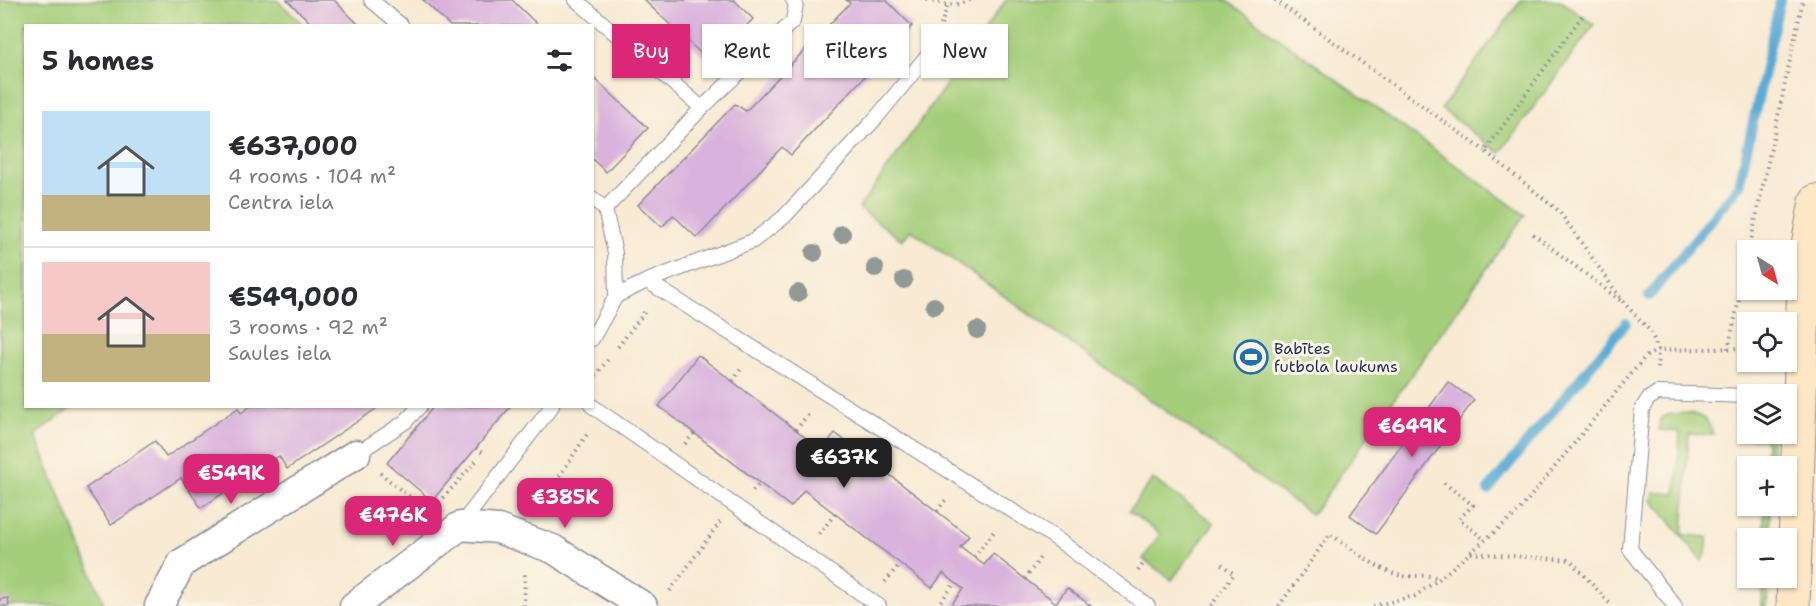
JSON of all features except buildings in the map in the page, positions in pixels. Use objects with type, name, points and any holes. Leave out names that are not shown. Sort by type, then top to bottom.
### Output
[{"type":"main road","points":[[1795,384],[1815,211]]},
{"type":"main road","points":[[1793,444],[1793,606]]},
{"type":"street","points":[[159,606],[182,563],[356,454]]},
{"type":"street","points":[[354,606],[460,526],[498,530],[526,538],[554,549],[655,601]]},
{"type":"lane","points":[[371,0],[400,24]]},
{"type":"lane","points":[[576,0],[702,108]]},
{"type":"lane","points":[[605,209],[702,108],[793,21],[796,4],[793,0]]},
{"type":"lane","points":[[616,296],[647,281],[753,241],[784,217],[876,118],[921,63]]},
{"type":"lane","points":[[594,200],[605,209],[615,253],[616,296],[594,335]]},
{"type":"lane","points":[[647,281],[1054,537],[1148,606]]},
{"type":"lane","points":[[1675,606],[1630,549],[1642,409],[1648,399],[1657,393],[1737,396]]},
{"type":"lane","points":[[356,454],[405,422],[418,408]]},
{"type":"lane","points":[[460,526],[550,408]]},
{"type":"lane","points":[[597,410],[879,606]]},
{"type":"path","points":[[927,0],[947,6],[962,4],[969,0]]},
{"type":"path","points":[[1275,0],[1485,151],[1559,211],[1624,303],[1651,332],[1658,350],[1657,393]]},
{"type":"path","points":[[1751,240],[1803,0]]},
{"type":"path","points":[[1485,151],[1582,16]]},
{"type":"path","points":[[1533,234],[1624,303]]},
{"type":"path","points":[[594,377],[661,290]]},
{"type":"path","points":[[1728,349],[1739,300]]},
{"type":"path","points":[[1373,606],[1415,596],[1439,579],[1517,513],[1645,357],[1658,350],[1737,349]]},
{"type":"path","points":[[524,606],[526,538],[536,511],[597,410]]},
{"type":"path","points":[[476,448],[483,453]]},
{"type":"path","points":[[356,454],[429,514],[476,461]]},
{"type":"path","points":[[1444,483],[1473,505],[1459,519],[1485,540]]},
{"type":"path","points":[[655,601],[732,504]]},
{"type":"path","points":[[974,557],[1011,510]]},
{"type":"path","points":[[1279,606],[1330,534],[1382,569],[1401,576],[1432,575],[1439,579]]},
{"type":"path","points":[[1470,552],[1570,560],[1612,606]]},
{"type":"path","points":[[1211,606],[1234,573],[1219,562]]},
{"type":"path","points":[[937,606],[955,583]]},
{"type":"green space","points":[[0,0],[277,0],[303,24],[24,24],[24,408],[72,408],[35,435],[105,606],[0,606]]},
{"type":"green space","name":"Babītes futbola laukums","points":[[1006,0],[1226,0],[1525,215],[1312,515],[911,230],[902,240],[859,208],[951,78],[1008,78],[1008,24],[989,24]]},
{"type":"green space","points":[[1521,0],[1560,0],[1594,25],[1500,153],[1441,109]]},
{"type":"green space","points":[[1689,413],[1705,419],[1713,435],[1689,434],[1683,535],[1708,537],[1706,554],[1702,561],[1652,500],[1654,492],[1676,494],[1680,432],[1659,430],[1660,419],[1670,414]]},
{"type":"green space","points":[[1766,444],[1772,444],[1772,456],[1765,456]]},
{"type":"green space","points":[[1153,479],[1214,523],[1172,580],[1143,559],[1160,534],[1129,511]]},
{"type":"green space","points":[[1764,516],[1770,516],[1769,528],[1764,528]]},
{"type":"green space","points":[[1762,588],[1768,588],[1767,606],[1762,606]]},
{"type":"waterway","points":[[1649,296],[1739,185],[1780,0]]},
{"type":"waterway","points":[[1488,490],[1626,323]]},
{"type":"place","name":"Babītes futbola laukums","points":[[1251,357]]}]
